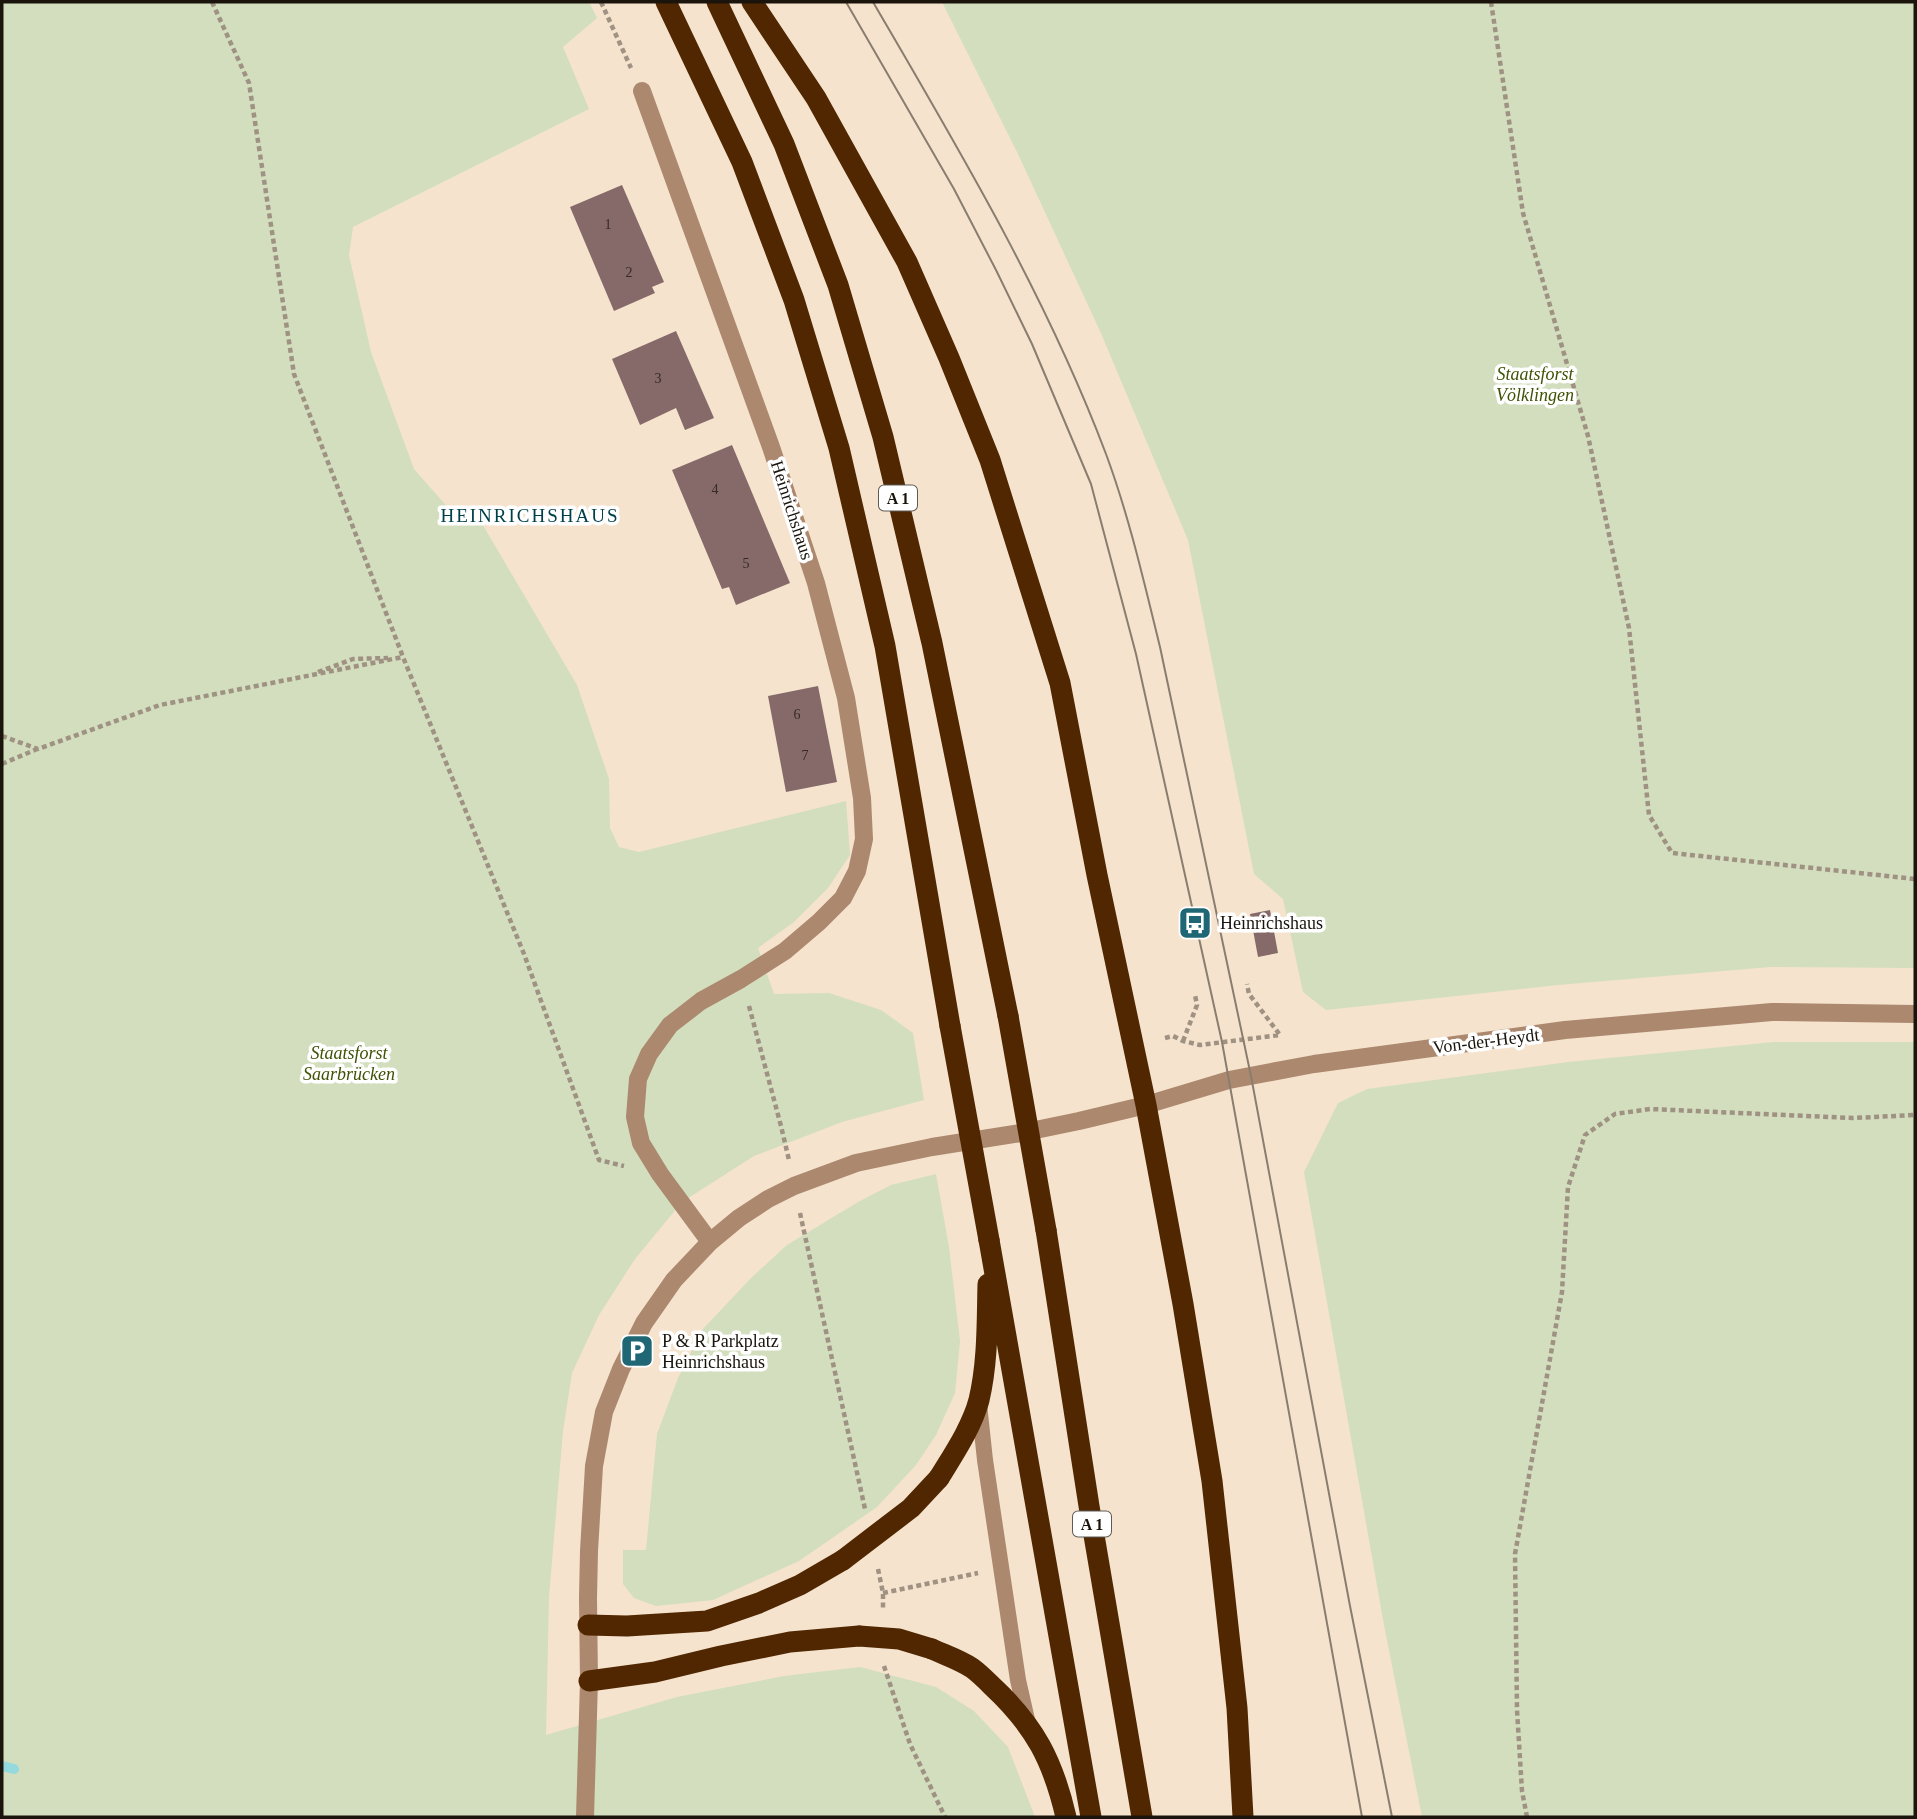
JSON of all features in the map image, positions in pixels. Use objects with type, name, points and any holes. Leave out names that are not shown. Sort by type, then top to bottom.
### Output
[{"type":"highway","name":"A 1","points":[[666,2],[747,175],[794,300],[839,448],[884,646],[1091,1817]]},
{"type":"highway","name":"A 1","points":[[717,2],[784,144],[838,285],[883,436],[932,643],[1008,1016],[1046,1230],[1142,1817]]},
{"type":"highway","points":[[752,2],[816,98],[907,262],[990,460],[1060,683],[1146,1105],[1212,1481],[1237,1708],[1243,1817]]},
{"type":"highway","points":[[588,1625],[627,1626],[707,1621],[758,1603],[800,1585],[843,1560],[911,1508],[939,1478],[960,1444],[978,1401],[985,1358],[989,1240]]},
{"type":"highway","points":[[589,1681],[655,1672],[790,1642],[859,1636],[899,1639],[932,1649],[972,1668],[1007,1700],[1044,1749],[1058,1785],[1066,1817]]},
{"type":"street","name":"Heinrichshaus","points":[[642,91],[771,447],[816,583],[846,698],[862,798],[864,839],[857,871],[843,898],[785,951],[701,1001],[670,1025],[649,1054],[638,1079],[635,1117],[641,1143],[660,1174],[710,1242]]},
{"type":"street","name":"Von-der-Heydt","points":[[585,1817],[589,1551],[594,1466],[604,1412],[621,1369],[644,1323],[674,1280],[710,1242],[768,1199],[794,1186],[856,1163],[1064,1124],[1146,1105],[1229,1080],[1314,1064],[1565,1030],[1772,1012],[1915,1014]]},
{"type":"lane","points":[[978,1401],[1018,1680],[1028,1727]]},
{"type":"path","points":[[212,2],[249,83],[294,374],[403,657],[524,954],[599,1160],[660,1174]]},
{"type":"path","points":[[601,2],[642,91]]},
{"type":"path","points":[[1491,2],[1522,213],[1588,436],[1629,628],[1649,815],[1672,853],[1915,879]]},
{"type":"path","points":[[2,764],[160,705],[303,677],[353,659],[403,657]]},
{"type":"path","points":[[2,736],[38,749]]},
{"type":"path","points":[[741,979],[781,1126],[866,1512]]},
{"type":"path","points":[[1165,1038],[1173,1036],[1200,1045],[1280,1035],[1249,994],[1247,984]]},
{"type":"path","points":[[1184,1041],[1197,1005],[1195,995]]},
{"type":"path","points":[[1527,1817],[1522,1791],[1517,1710],[1515,1554],[1562,1292],[1568,1187],[1585,1135],[1615,1114],[1650,1109],[1853,1118],[1915,1115]]},
{"type":"path","points":[[877,1566],[883,1593],[883,1618]]},
{"type":"path","points":[[883,1593],[1001,1568]]},
{"type":"path","points":[[884,1656],[884,1668],[910,1744],[945,1817]]},
{"type":"green space","name":"Staatsforst Saarbrücken","points":[[2,2],[589,2],[597,18],[563,47],[589,109],[353,227],[349,255],[371,352],[414,469],[450,510],[474,510],[577,685],[609,779],[610,828],[619,847],[639,852],[846,801],[850,855],[828,888],[794,922],[758,948],[774,994],[829,993],[881,1010],[913,1033],[924,1100],[842,1122],[754,1156],[682,1202],[635,1259],[599,1315],[572,1373],[563,1431],[549,1597],[546,1735],[677,1697],[784,1676],[860,1667],[936,1687],[974,1711],[1008,1747],[1035,1817],[2,1817]]},
{"type":"green space","name":"Staatsforst Völklingen","points":[[942,2],[1915,2],[1915,968],[1770,967],[1558,985],[1326,1010],[1303,992],[1283,899],[1254,874],[1188,540],[1100,331],[1018,154]]},
{"type":"green space","points":[[1774,1042],[1915,1042],[1915,1817],[1422,1817],[1384,1625],[1304,1172],[1338,1103],[1367,1089],[1568,1062]]},
{"type":"green space","points":[[936,1174],[949,1247],[960,1341],[955,1393],[936,1435],[916,1465],[877,1507],[799,1561],[713,1600],[656,1606],[634,1598],[623,1584],[623,1550],[646,1550],[657,1434],[678,1378],[703,1329],[751,1278],[787,1245],[891,1185]]},
{"type":"building","points":[[622,185],[664,282],[652,287],[655,293],[614,311],[570,207]]},
{"type":"building","points":[[676,331],[714,418],[685,430],[676,408],[640,425],[612,359]]},
{"type":"building","points":[[732,445],[790,583],[736,605],[729,587],[722,589],[672,470]]},
{"type":"building","points":[[818,686],[837,782],[786,792],[768,696]]},
{"type":"building","points":[[1270,910],[1278,953],[1258,957],[1250,914]]},
{"type":"waterway","points":[[2,1766],[14,1769]]},
{"type":"tram line","points":[[846,2],[954,189],[996,270],[1032,344],[1091,484],[1136,654],[1222,1042],[1362,1817]]},
{"type":"tram line","points":[[873,2],[999,223],[1056,337],[1106,454],[1129,525],[1160,647],[1251,1076],[1392,1817]]},
{"type":"place","name":"Heinrichshaus","points":[[1195,923]]},
{"type":"place","name":"P & R Parkplatz Heinrichshaus","points":[[637,1351]]},
{"type":"district","name":"HEINRICHSHAUS","points":[[530,515]]}]
